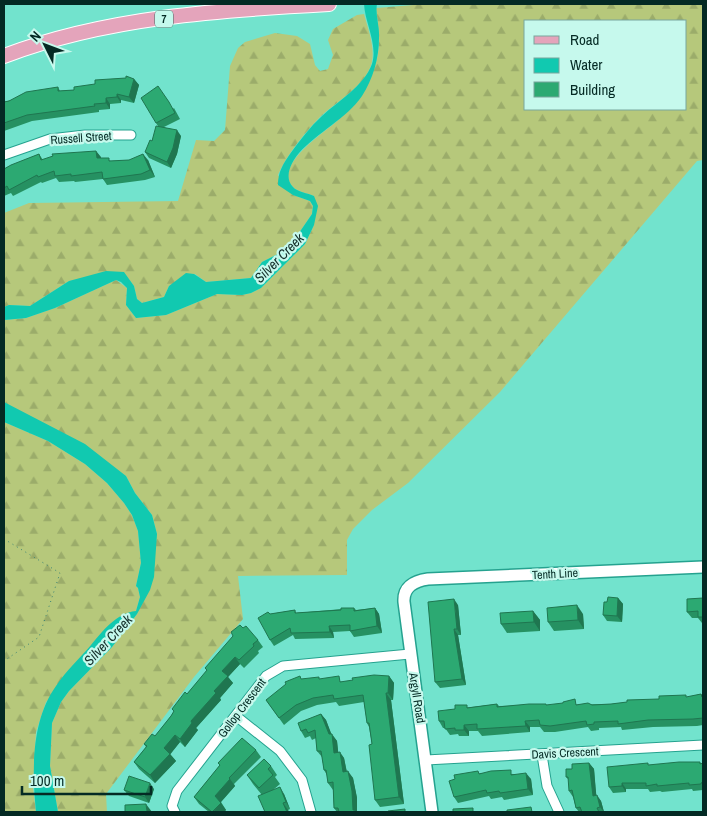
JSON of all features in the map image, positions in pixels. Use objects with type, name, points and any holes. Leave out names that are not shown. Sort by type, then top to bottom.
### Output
[{"type":"main road","name":"7","points":[[4,56],[26,47],[86,32],[143,21],[258,8],[329,4]]},
{"type":"street","name":"Russell Street","points":[[4,155],[50,138],[85,135],[131,135]]},
{"type":"street","name":"Tenth Line","points":[[409,586],[415,582],[428,579],[703,567]]},
{"type":"street","name":"Argyll Road","points":[[409,586],[403,595],[432,812]]},
{"type":"street","name":"Gollop Crescent","points":[[176,812],[172,806],[177,791],[266,676],[282,666],[410,654]]},
{"type":"street","points":[[236,716],[280,751],[302,780],[311,812]]},
{"type":"street","name":"Davis Crescent","points":[[426,760],[703,745]]},
{"type":"street","points":[[542,755],[548,786],[559,812]]},
{"type":"path","points":[[4,539],[60,573],[39,637],[4,661]]},
{"type":"green space","points":[[426,4],[703,4],[703,160],[697,161],[500,392],[408,483],[372,510],[353,529],[347,540],[347,575],[238,576],[243,619],[194,677],[106,794],[107,812],[58,812],[50,766],[52,723],[61,702],[69,691],[112,647],[137,614],[157,534],[152,515],[135,493],[126,476],[4,402],[4,320],[26,318],[55,308],[116,280],[127,288],[126,305],[136,318],[166,315],[217,294],[242,295],[261,288],[305,244],[314,225],[314,196],[293,187],[288,179],[289,170],[294,160],[302,151],[356,103],[373,73],[378,55],[379,38],[376,8]]},
{"type":"green space","points":[[364,14],[373,50],[369,70],[358,86],[320,117],[308,130],[291,152],[278,175],[293,195],[310,201],[313,206],[312,214],[288,249],[262,262],[251,278],[206,282],[195,274],[169,286],[164,297],[142,303],[137,299],[134,286],[124,273],[69,281],[30,306],[9,305],[4,307],[4,213],[29,203],[178,201],[196,140],[214,141],[225,130],[230,66],[238,48],[245,42],[275,33],[297,36],[310,44],[315,65],[320,71],[328,69],[333,55],[328,40],[333,29],[357,15]]},
{"type":"green space","points":[[4,422],[48,441],[85,464],[107,483],[132,515],[138,531],[141,563],[136,586],[140,597],[136,611],[46,702],[36,732],[33,787],[36,812],[4,812]]},
{"type":"water","name":"Silver Creek","points":[[364,4],[377,4],[379,46],[377,61],[372,75],[366,89],[356,104],[306,146],[296,156],[291,165],[290,183],[297,190],[314,196],[318,206],[314,225],[305,244],[261,288],[242,295],[217,294],[166,315],[136,318],[126,305],[127,288],[116,280],[55,308],[26,318],[4,320],[4,307],[9,305],[30,306],[69,281],[106,271],[124,272],[134,286],[137,299],[142,303],[164,297],[169,286],[186,273],[194,274],[206,282],[251,278],[262,262],[288,249],[312,214],[313,206],[310,201],[293,195],[278,185],[280,172],[287,158],[309,129],[357,86],[372,64],[373,49]]},
{"type":"water","name":"Silver Creek","points":[[4,402],[85,444],[126,476],[135,493],[152,515],[157,534],[154,577],[150,590],[137,614],[112,647],[69,691],[61,702],[52,723],[50,766],[58,812],[36,812],[34,763],[35,747],[42,715],[48,700],[60,680],[100,634],[122,615],[136,611],[140,597],[136,586],[141,563],[138,531],[132,515],[124,503],[107,483],[85,464],[48,441],[4,422]]},
{"type":"building","points":[[126,76],[134,79],[129,97],[117,94],[117,97],[106,98],[106,103],[94,104],[95,106],[27,115],[4,123],[4,102],[26,92],[58,87],[58,91],[74,90],[74,87],[95,84],[95,80],[126,78]]},
{"type":"building","points":[[158,86],[175,113],[156,123],[141,98]]},
{"type":"building","points":[[156,126],[177,130],[173,148],[167,162],[145,152],[150,140],[152,141]]},
{"type":"building","points":[[96,151],[97,158],[109,158],[109,161],[129,160],[143,154],[150,170],[141,174],[103,179],[102,172],[55,176],[54,171],[38,177],[37,175],[9,190],[7,186],[4,188],[4,169],[11,165],[39,154],[41,160],[53,156],[52,154]]},
{"type":"building","points":[[608,597],[618,598],[617,616],[603,615],[604,602],[607,602]]},
{"type":"building","points":[[703,598],[703,617],[698,617],[698,611],[687,612],[687,599]]},
{"type":"building","points":[[454,599],[457,629],[454,629],[462,679],[435,682],[428,602]]},
{"type":"building","points":[[577,605],[578,620],[548,622],[547,608]]},
{"type":"building","points":[[341,608],[354,608],[354,611],[375,608],[377,626],[350,631],[350,625],[329,626],[330,632],[291,633],[290,628],[270,640],[258,618],[268,612],[270,614],[295,610],[295,613],[341,610]]},
{"type":"building","points":[[533,611],[534,622],[501,624],[500,613]]},
{"type":"building","points":[[240,625],[243,628],[246,626],[258,640],[239,660],[235,657],[222,671],[228,676],[214,691],[216,693],[191,721],[192,723],[180,739],[175,735],[164,748],[170,754],[150,775],[134,762],[147,746],[144,744],[152,734],[155,736],[171,716],[174,711],[172,709],[185,692],[187,694],[207,670],[205,668],[233,636],[231,632]]},
{"type":"building","points":[[374,675],[389,676],[388,693],[386,693],[399,797],[375,800],[369,745],[372,744],[363,695],[334,699],[333,695],[313,698],[296,705],[279,718],[266,700],[286,684],[285,682],[300,676],[301,679],[319,677],[319,679],[339,676],[340,682]]},
{"type":"building","points":[[701,694],[703,696],[703,718],[648,720],[618,724],[618,721],[594,722],[594,724],[587,725],[586,721],[550,726],[540,725],[539,720],[525,721],[526,726],[477,729],[477,724],[464,725],[464,730],[455,730],[455,728],[445,729],[444,721],[439,721],[438,711],[455,709],[455,705],[467,705],[467,708],[497,704],[497,707],[529,704],[546,705],[575,699],[576,705],[588,703],[592,705],[627,702],[627,700],[659,699],[659,696],[686,695],[686,697]]},
{"type":"building","points":[[321,714],[329,734],[332,734],[334,753],[340,752],[343,772],[348,771],[353,810],[355,812],[339,812],[338,808],[334,808],[333,782],[328,783],[321,751],[317,751],[315,730],[308,733],[306,729],[301,731],[298,723]]},
{"type":"building","points":[[242,738],[256,750],[229,778],[215,796],[221,803],[212,812],[194,797],[220,765],[218,763]]},
{"type":"building","points":[[264,759],[271,766],[268,769],[273,775],[259,788],[247,775]]},
{"type":"building","points":[[679,762],[703,763],[703,782],[701,784],[689,785],[689,783],[657,786],[657,784],[646,786],[646,783],[622,783],[622,786],[609,787],[607,767]]},
{"type":"building","points":[[589,763],[593,796],[597,795],[600,807],[597,808],[599,812],[582,812],[580,807],[576,808],[572,790],[569,791],[568,777],[566,777],[566,769],[572,769],[572,764]]},
{"type":"building","points":[[511,770],[511,775],[526,773],[528,789],[500,793],[499,791],[487,793],[486,790],[454,797],[449,781],[455,779],[454,775],[478,771],[479,774]]},
{"type":"building","points":[[129,776],[150,783],[145,797],[124,790]]},
{"type":"building","points":[[280,787],[286,802],[283,803],[287,812],[265,812],[258,796]]},
{"type":"building","points":[[146,804],[147,812],[125,812],[125,805]]},
{"type":"building","points":[[531,807],[532,812],[507,812],[507,810]]},
{"type":"building","points":[[473,808],[473,812],[453,812],[453,809]]},
{"type":"building","points":[[405,809],[405,812],[388,812],[388,811]]}]
